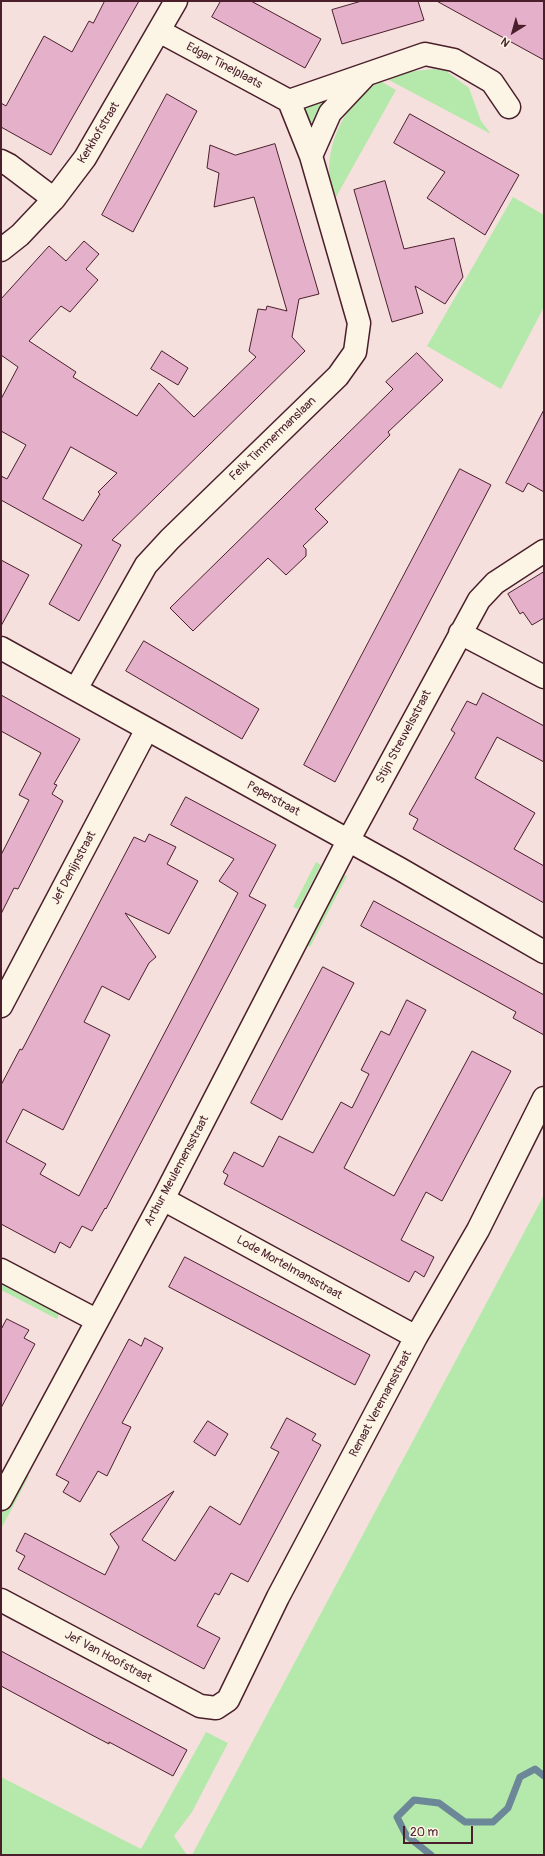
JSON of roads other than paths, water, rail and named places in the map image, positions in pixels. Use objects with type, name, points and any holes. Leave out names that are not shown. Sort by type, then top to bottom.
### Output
[{"type":"street","name":"Kerkhofstraat","points":[[1,250],[20,235],[54,199],[85,158],[176,1]]},
{"type":"street","name":"Edgar Tinelplaats","points":[[159,31],[289,101]]},
{"type":"street","points":[[311,156],[289,101],[425,54],[454,60],[492,82],[509,107]]},
{"type":"street","points":[[311,156],[330,113],[365,75]]},
{"type":"street","name":"Felix Timmermanslaan","points":[[76,689],[146,565],[170,539],[338,376],[355,352],[359,323],[311,156]]},
{"type":"street","points":[[1,161],[9,164],[54,199]]},
{"type":"street","name":"Stijn Streuvelsstraat","points":[[348,841],[478,600],[495,583],[544,552]]},
{"type":"street","points":[[460,633],[544,677]]},
{"type":"street","name":"Peperstraat","points":[[1,648],[544,952]]},
{"type":"street","name":"Jef Denijnstraat","points":[[1,1006],[147,729]]},
{"type":"street","name":"Arthur Meulemensstraat","points":[[1,1499],[96,1320],[163,1199],[348,841]]},
{"type":"street","name":"Renaat Veremansstraat","points":[[216,1708],[228,1700],[278,1598],[416,1337],[478,1230],[544,1098]]},
{"type":"street","name":"Lode Mortelmansstraat","points":[[163,1199],[416,1337]]},
{"type":"street","points":[[1,1270],[96,1320]]},
{"type":"street","name":"Jef Van Hoofstraat","points":[[1,1600],[200,1706],[216,1708]]},
{"type":"waterway","points":[[431,1855],[406,1835],[397,1817],[414,1800],[439,1803],[465,1822],[493,1822],[508,1808],[520,1777],[535,1769],[544,1776]]}]
